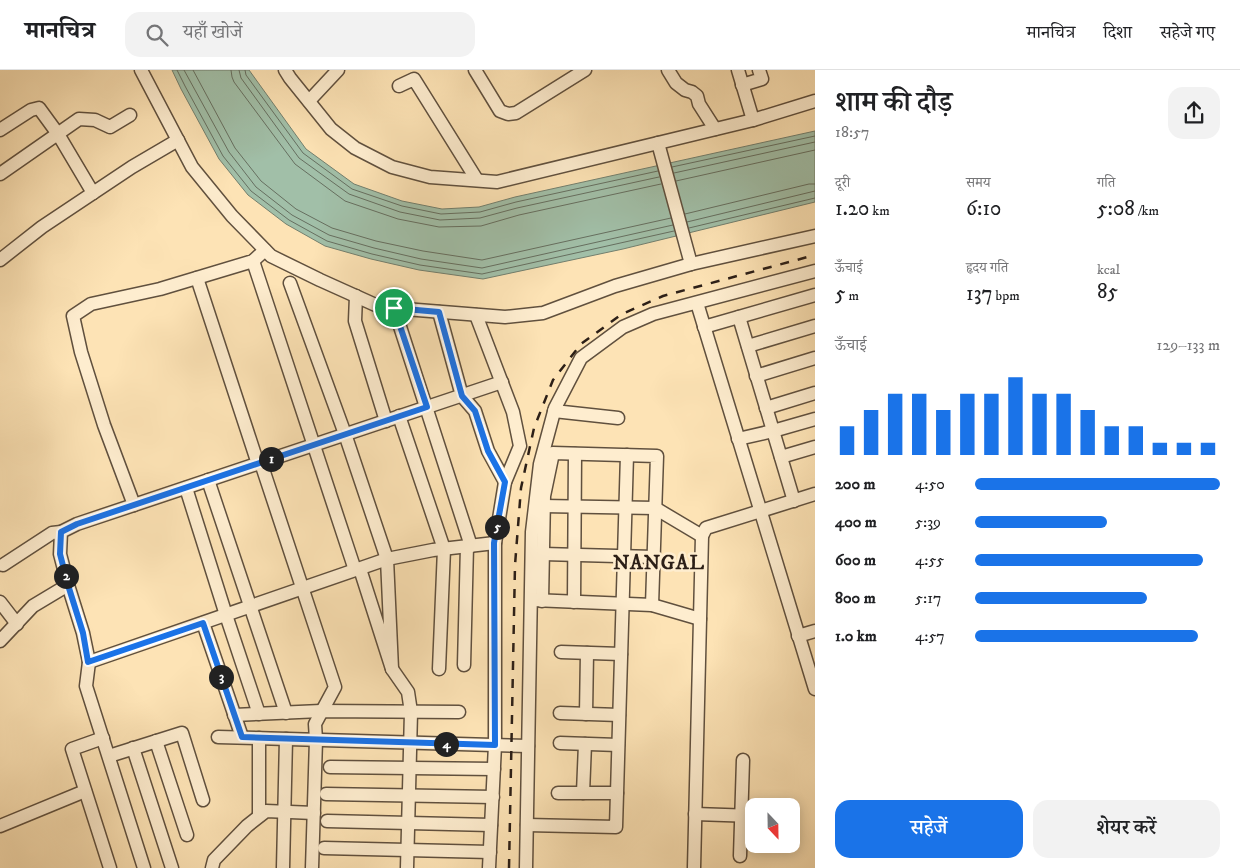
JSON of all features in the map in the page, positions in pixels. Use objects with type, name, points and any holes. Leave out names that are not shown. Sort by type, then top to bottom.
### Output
[{"type":"street","points":[[141,70],[192,167],[232,216],[271,256],[380,307],[505,318],[543,313],[615,286],[691,264],[815,236]]},
{"type":"street","points":[[285,70],[331,129],[355,148],[392,167],[430,177],[497,182],[753,120],[815,101]]},
{"type":"street","points":[[309,101],[338,70]]},
{"type":"street","points":[[475,70],[500,111],[508,114],[516,113],[585,70]]},
{"type":"street","points":[[668,70],[676,83],[697,96],[699,104],[715,129]]},
{"type":"street","points":[[738,70],[753,120]]},
{"type":"street","points":[[742,85],[762,78],[759,70]]},
{"type":"street","points":[[399,86],[414,79],[478,180]]},
{"type":"street","points":[[0,130],[31,110],[39,108],[58,134],[93,193]]},
{"type":"street","points":[[0,174],[79,119],[95,120],[110,126],[130,115]]},
{"type":"street","points":[[0,260],[42,227],[132,167],[178,140]]},
{"type":"street","points":[[658,143],[691,264]]},
{"type":"street","points":[[134,505],[104,425],[73,316],[91,304],[160,289],[253,261],[265,250]]},
{"type":"street","points":[[253,261],[314,445],[392,669],[408,692],[411,712],[407,868]]},
{"type":"street","points":[[537,601],[532,532],[540,464],[554,411],[581,358],[623,328],[653,314],[815,271]]},
{"type":"street","points":[[197,278],[335,687],[316,724],[312,868]]},
{"type":"street","points":[[290,283],[345,434],[387,559],[392,669]]},
{"type":"street","points":[[704,327],[815,295]]},
{"type":"street","points":[[356,296],[355,321],[386,421]]},
{"type":"street","points":[[697,303],[815,689]]},
{"type":"street","points":[[394,308],[427,407],[469,546],[464,665]]},
{"type":"street","points":[[439,312],[462,396],[475,411],[488,451],[505,482]]},
{"type":"street","points":[[476,315],[513,412],[520,446],[505,482],[494,543],[495,745],[490,868]]},
{"type":"street","points":[[739,317],[794,501]]},
{"type":"street","points":[[748,346],[815,326]]},
{"type":"street","points":[[756,376],[815,358]]},
{"type":"street","points":[[2,565],[52,533],[61,532],[77,524],[502,382]]},
{"type":"street","points":[[766,408],[815,393]]},
{"type":"street","points":[[554,411],[618,418]]},
{"type":"street","points":[[400,416],[444,549],[439,669]]},
{"type":"street","points":[[738,440],[815,419]]},
{"type":"street","points":[[781,457],[815,447]]},
{"type":"street","points":[[526,868],[528,746],[537,601],[543,554],[544,496],[553,453],[657,456],[652,605]]},
{"type":"street","points":[[574,602],[575,454]]},
{"type":"street","points":[[527,825],[616,827],[627,455]]},
{"type":"street","points":[[208,480],[286,713]]},
{"type":"street","points":[[186,488],[259,714]]},
{"type":"street","points":[[694,868],[702,536],[706,528],[815,494]]},
{"type":"street","points":[[544,506],[655,508],[702,536]]},
{"type":"street","points":[[61,532],[60,554],[83,633],[88,662],[86,686],[144,868]]},
{"type":"street","points":[[88,662],[387,559],[494,543]]},
{"type":"street","points":[[543,554],[654,557]]},
{"type":"street","points":[[0,641],[33,606],[68,585]]},
{"type":"street","points":[[537,601],[652,605],[700,619]]},
{"type":"street","points":[[0,602],[17,624]]},
{"type":"street","points":[[203,623],[242,737]]},
{"type":"street","points":[[798,636],[815,631]]},
{"type":"street","points":[[561,652],[621,654]]},
{"type":"street","points":[[586,714],[587,653]]},
{"type":"street","points":[[234,715],[321,711],[459,712]]},
{"type":"street","points":[[560,713],[619,715]]},
{"type":"street","points":[[109,756],[182,733],[203,800]]},
{"type":"street","points":[[218,736],[528,746]]},
{"type":"street","points":[[103,738],[72,750],[110,868]]},
{"type":"street","points":[[259,738],[259,816]]},
{"type":"street","points":[[283,868],[286,739]]},
{"type":"street","points":[[156,741],[187,835]]},
{"type":"street","points":[[560,743],[618,745]]},
{"type":"street","points":[[584,793],[585,744]]},
{"type":"street","points":[[133,748],[172,868]]},
{"type":"street","points":[[743,760],[746,798]]},
{"type":"street","points":[[330,767],[494,769]]},
{"type":"street","points":[[0,826],[85,790]]},
{"type":"street","points":[[558,793],[617,793]]},
{"type":"street","points":[[326,794],[492,797]]},
{"type":"street","points":[[212,868],[214,860],[247,826],[266,811],[314,813]]},
{"type":"street","points":[[695,814],[745,816]]},
{"type":"street","points":[[327,821],[491,825]]},
{"type":"street","points":[[740,856],[745,831]]},
{"type":"street","points":[[324,848],[490,852]]},
{"type":"water","points":[[172,70],[249,70],[306,149],[354,184],[402,201],[442,209],[479,207],[515,197],[815,131],[815,202],[623,249],[483,279],[419,270],[325,246],[286,224],[248,195],[219,159]]},
{"type":"railway","points":[[509,868],[515,565],[521,488],[534,428],[553,380],[581,344],[622,314],[663,296],[815,255]]},
{"type":"district","name":"NANGAL","points":[[659,562]]},
{"type":"route","points":[[394,308],[439,312],[462,396],[475,411],[488,451],[505,482],[494,543],[495,745],[242,737],[203,623],[88,662],[83,633],[60,554],[61,532],[77,524],[427,407],[394,308]]}]
